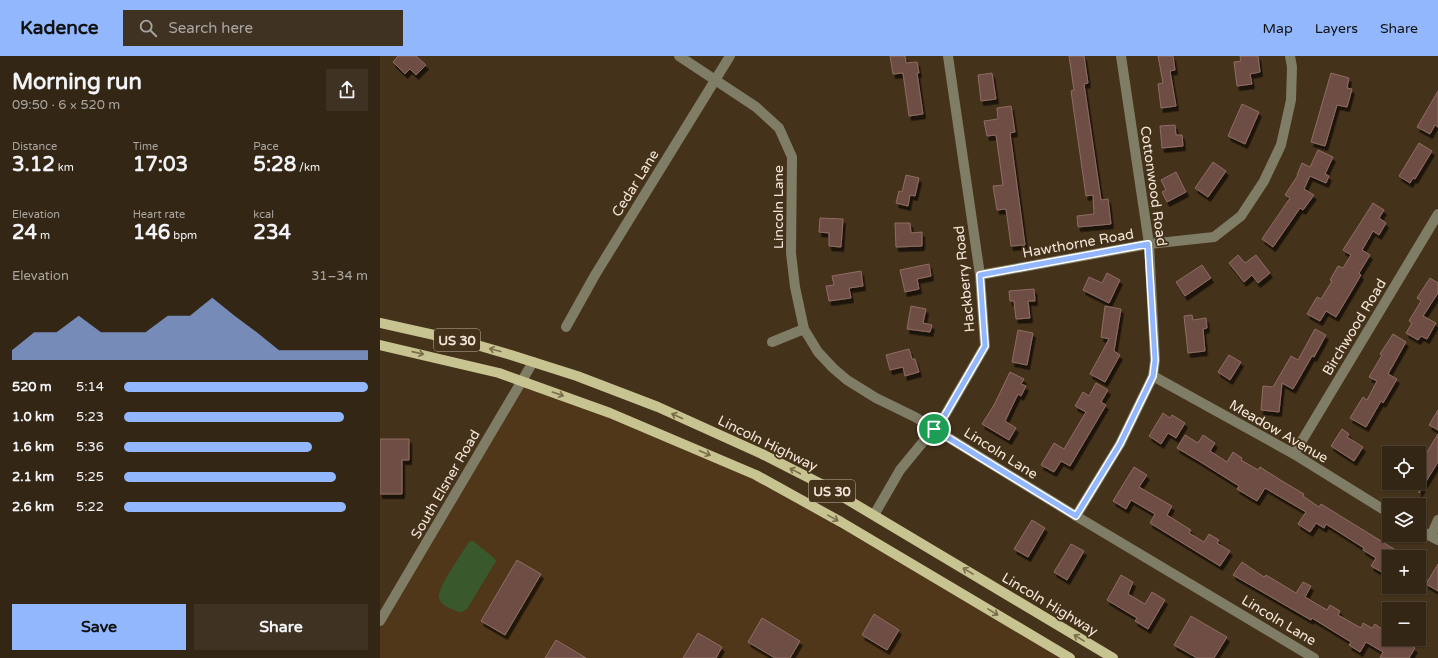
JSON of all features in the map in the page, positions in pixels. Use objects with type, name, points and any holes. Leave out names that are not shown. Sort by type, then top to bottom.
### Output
[{"type":"main road","name":"Lincoln Highway","points":[[380,323],[470,343],[533,362],[618,391],[658,407],[762,454],[823,485],[1113,658]]},
{"type":"main road","name":"US 30","points":[[380,345],[492,372],[521,381],[610,413],[756,475],[841,522],[1070,658]]},
{"type":"street","name":"Lincoln Lane","points":[[679,56],[756,107],[780,128],[792,157],[791,253],[795,287],[804,329],[818,352],[833,368],[847,380],[876,398],[915,417],[1076,516],[1314,658]]},
{"type":"street","name":"Cedar Lane","points":[[566,326],[595,275],[730,56]]},
{"type":"street","name":"Hackberry Road","points":[[874,516],[900,470],[945,415],[985,346],[980,275],[948,56]]},
{"type":"street","name":"Cottonwood Road","points":[[1076,516],[1120,444],[1153,376],[1155,360],[1148,244],[1121,56]]},
{"type":"street","name":"Hawthorne Road","points":[[980,275],[1148,244],[1214,237],[1241,216],[1264,181],[1281,145],[1291,100],[1292,67],[1290,56]]},
{"type":"street","name":"Birchwood Road","points":[[1294,454],[1438,214]]},
{"type":"street","points":[[772,342],[804,329]]},
{"type":"street","name":"South Elsner Road","points":[[380,621],[533,362]]},
{"type":"street","name":"Meadow Avenue","points":[[1153,376],[1294,454],[1382,509]]},
{"type":"street","points":[[1426,534],[1435,538],[1438,520]]},
{"type":"shaded area","points":[[523,386],[633,427],[752,478],[975,605],[1060,658],[380,658],[380,629]]},
{"type":"shaded area","points":[[473,541],[496,561],[467,609],[459,612],[442,603],[439,598],[439,593],[469,542]]},
{"type":"building","points":[[398,56],[416,56],[426,65],[416,75],[410,69],[405,74],[393,62]]},
{"type":"building","points":[[890,56],[905,56],[906,63],[917,62],[919,73],[917,73],[923,114],[909,116],[903,73],[893,74]]},
{"type":"building","points":[[1069,56],[1084,56],[1088,83],[1084,84],[1101,200],[1108,199],[1111,224],[1078,227],[1077,216],[1094,214],[1093,195],[1086,196],[1071,91],[1074,90]]},
{"type":"building","points":[[1158,56],[1173,56],[1175,70],[1170,71],[1176,106],[1161,108],[1158,84],[1163,83]]},
{"type":"building","points":[[1240,56],[1258,56],[1260,72],[1250,74],[1252,84],[1237,86],[1234,62],[1241,61]]},
{"type":"building","points":[[992,73],[996,99],[981,101],[978,75]]},
{"type":"building","points":[[1331,73],[1349,78],[1347,88],[1352,89],[1347,107],[1337,105],[1325,146],[1311,142]]},
{"type":"building","points":[[1438,91],[1438,127],[1435,125],[1430,134],[1417,127]]},
{"type":"building","points":[[1242,104],[1259,112],[1245,144],[1228,136]]},
{"type":"building","points":[[1011,106],[1015,132],[1010,133],[1025,245],[1011,246],[1006,209],[997,210],[993,186],[1003,185],[996,135],[987,136],[984,121],[998,119],[997,108]]},
{"type":"building","points":[[1175,125],[1176,135],[1182,135],[1183,146],[1162,148],[1160,126]]},
{"type":"building","points":[[1419,143],[1432,151],[1415,179],[1413,178],[1410,183],[1399,176]]},
{"type":"building","points":[[1318,150],[1333,157],[1325,174],[1329,176],[1326,183],[1310,176],[1304,189],[1314,195],[1303,210],[1300,208],[1273,247],[1262,239],[1290,198],[1285,195],[1298,175],[1302,163],[1310,167]]},
{"type":"building","points":[[1213,162],[1226,171],[1208,197],[1195,188]]},
{"type":"building","points":[[1176,172],[1186,192],[1167,202],[1162,192],[1166,190],[1161,180]]},
{"type":"building","points":[[906,175],[919,178],[915,196],[910,195],[908,206],[896,203],[899,191],[902,192]]},
{"type":"building","points":[[1373,203],[1384,210],[1379,218],[1386,223],[1379,235],[1373,231],[1362,250],[1370,255],[1359,273],[1361,275],[1336,317],[1326,311],[1320,321],[1307,314],[1317,297],[1321,299],[1332,281],[1330,280],[1338,266],[1343,268],[1351,255],[1343,250]]},
{"type":"building","points":[[820,218],[843,219],[841,247],[829,246],[829,233],[819,232]]},
{"type":"building","points":[[895,223],[910,223],[911,233],[922,232],[922,246],[896,247]]},
{"type":"building","points":[[1238,255],[1245,263],[1256,255],[1270,273],[1258,283],[1252,275],[1244,282],[1229,263]]},
{"type":"building","points":[[929,264],[931,276],[917,279],[919,289],[905,292],[900,270]]},
{"type":"building","points":[[1202,265],[1211,278],[1185,296],[1176,282]]},
{"type":"building","points":[[861,271],[863,286],[849,288],[851,298],[829,301],[826,286],[834,285],[832,276]]},
{"type":"building","points":[[1107,273],[1120,280],[1109,303],[1083,290],[1089,277],[1102,283]]},
{"type":"building","points":[[1430,278],[1438,283],[1438,293],[1423,316],[1436,323],[1427,339],[1421,336],[1418,340],[1406,333],[1412,323],[1409,321],[1421,301],[1417,298]]},
{"type":"building","points":[[1034,289],[1035,301],[1028,301],[1030,318],[1016,319],[1014,301],[1010,301],[1009,291]]},
{"type":"building","points":[[911,306],[926,309],[923,323],[932,325],[930,332],[907,329]]},
{"type":"building","points":[[1105,306],[1121,309],[1114,351],[1120,355],[1105,382],[1090,374],[1109,339],[1101,337]]},
{"type":"building","points":[[1192,315],[1193,320],[1206,318],[1207,328],[1203,329],[1205,351],[1188,353],[1184,316]]},
{"type":"building","points":[[1315,329],[1326,335],[1314,357],[1312,356],[1293,389],[1282,383],[1279,412],[1261,410],[1263,386],[1273,387],[1291,356],[1298,360]]},
{"type":"building","points":[[1018,330],[1033,333],[1027,365],[1012,362]]},
{"type":"building","points":[[1393,334],[1406,342],[1388,374],[1397,379],[1383,403],[1381,401],[1366,427],[1350,418],[1363,397],[1367,400],[1377,381],[1369,377],[1382,355],[1380,354]]},
{"type":"building","points":[[909,349],[912,359],[915,359],[919,372],[905,376],[903,367],[890,370],[886,355]]},
{"type":"building","points":[[1229,355],[1241,362],[1230,380],[1218,372]]},
{"type":"building","points":[[1010,372],[1024,379],[1021,384],[1026,386],[1021,396],[1018,394],[1005,421],[1016,428],[1009,440],[982,424],[994,405]]},
{"type":"building","points":[[1096,383],[1108,390],[1101,402],[1106,405],[1070,466],[1061,461],[1054,472],[1041,465],[1054,443],[1064,449],[1086,412],[1075,406],[1083,392],[1089,396]]},
{"type":"building","points":[[1438,410],[1438,430],[1429,425]]},
{"type":"building","points":[[1163,413],[1170,418],[1172,415],[1185,423],[1176,438],[1168,433],[1161,444],[1149,436]]},
{"type":"building","points":[[1342,429],[1349,434],[1347,437],[1363,447],[1354,461],[1331,446]]},
{"type":"building","points":[[1438,434],[1438,462],[1426,482],[1426,454]]},
{"type":"building","points":[[1185,435],[1198,443],[1203,435],[1215,443],[1210,451],[1227,462],[1233,452],[1242,458],[1241,460],[1258,470],[1260,467],[1304,494],[1303,496],[1319,507],[1321,504],[1395,550],[1382,550],[1382,572],[1371,566],[1376,558],[1363,550],[1364,548],[1326,524],[1324,528],[1316,523],[1310,532],[1298,524],[1306,512],[1265,488],[1257,501],[1237,489],[1239,486],[1177,448]]},
{"type":"building","points":[[380,439],[409,439],[409,460],[402,460],[402,494],[380,494]]},
{"type":"building","points":[[1134,467],[1147,475],[1139,487],[1172,506],[1167,515],[1191,530],[1189,533],[1204,542],[1209,534],[1219,540],[1217,543],[1230,551],[1220,566],[1150,523],[1155,514],[1131,500],[1126,509],[1113,501]]},
{"type":"building","points":[[1032,520],[1045,528],[1028,557],[1014,549]]},
{"type":"building","points":[[1071,544],[1084,551],[1067,580],[1054,572]]},
{"type":"building","points":[[517,560],[541,574],[505,635],[481,621]]},
{"type":"building","points":[[1242,562],[1264,577],[1266,575],[1296,593],[1303,582],[1311,586],[1305,597],[1327,610],[1330,605],[1340,611],[1338,615],[1361,628],[1363,623],[1372,628],[1375,624],[1382,629],[1382,646],[1412,646],[1415,648],[1409,658],[1380,658],[1383,652],[1366,642],[1360,652],[1349,645],[1351,642],[1312,618],[1311,620],[1233,575]]},
{"type":"building","points":[[1438,564],[1438,591],[1426,584]]},
{"type":"building","points":[[1121,575],[1133,582],[1128,594],[1145,604],[1152,592],[1165,600],[1148,629],[1135,621],[1137,618],[1107,600]]},
{"type":"building","points":[[874,614],[899,630],[887,650],[862,635]]},
{"type":"building","points":[[1191,616],[1227,637],[1214,658],[1197,658],[1174,645]]},
{"type":"building","points":[[762,618],[800,641],[790,658],[775,658],[748,642]]},
{"type":"building","points":[[698,633],[722,647],[716,658],[683,658]]},
{"type":"building","points":[[556,640],[586,658],[545,658]]},
{"type":"route","points":[[1148,244],[1155,360],[1153,376],[1120,444],[1076,516],[934,429],[945,415],[985,346],[980,275],[1148,244]]}]
